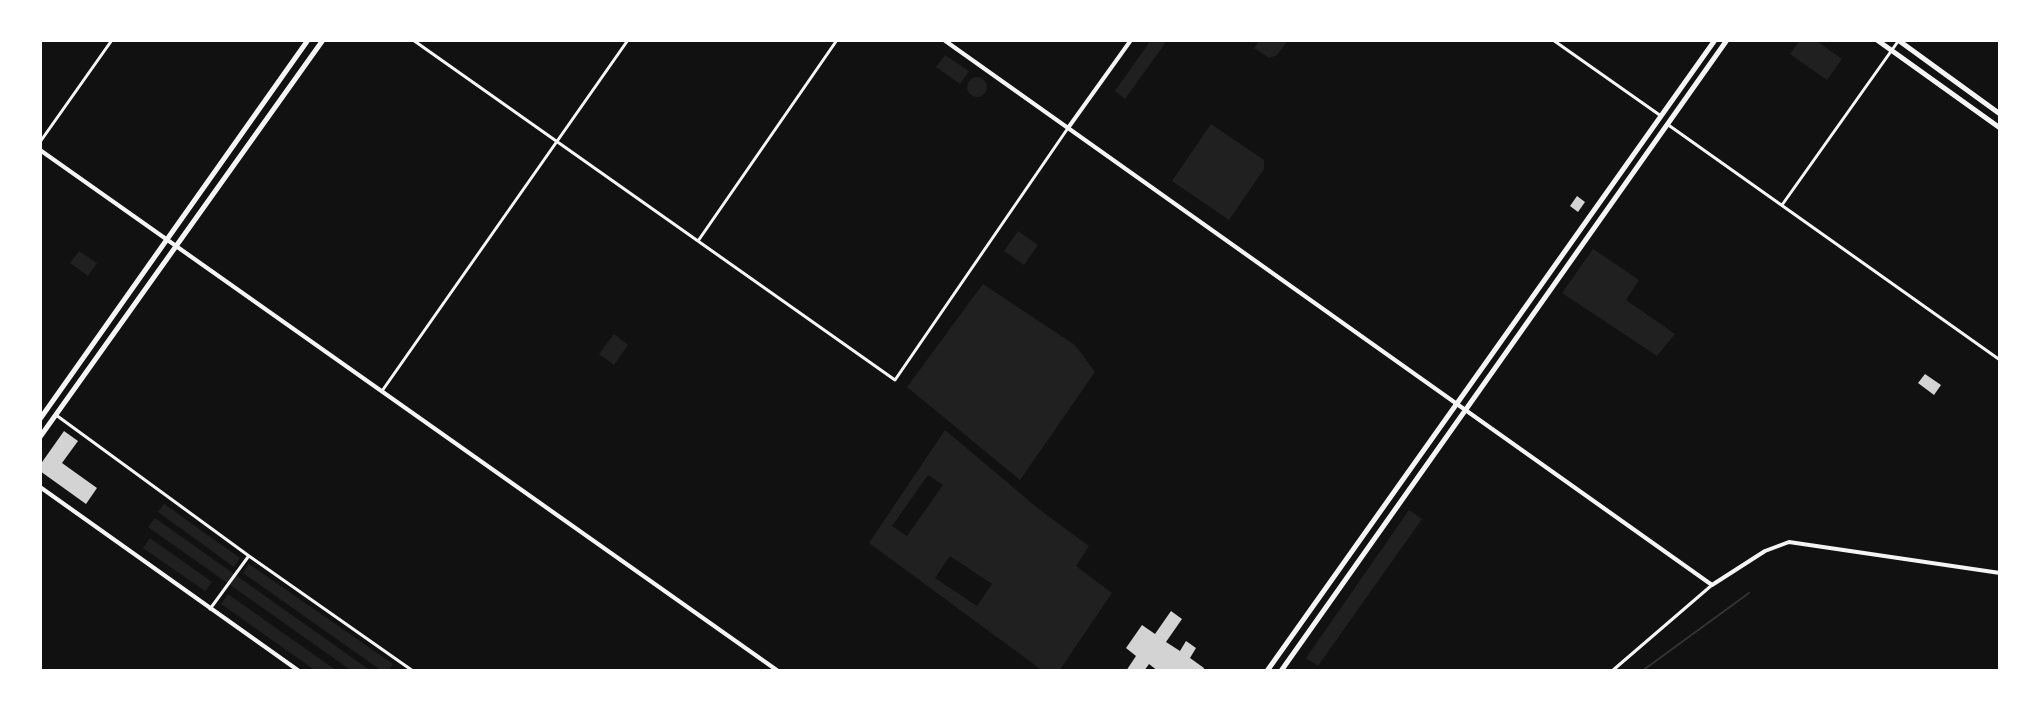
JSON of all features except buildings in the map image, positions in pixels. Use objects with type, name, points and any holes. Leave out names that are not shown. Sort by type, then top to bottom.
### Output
[{"type":"main road","points":[[40,419],[308,40]]},
{"type":"main road","points":[[40,437],[323,40]]},
{"type":"main road","points":[[1267,671],[1715,40]]},
{"type":"main road","points":[[1281,671],[1727,40]]},
{"type":"main road","points":[[1877,40],[2000,128]]},
{"type":"main road","points":[[1899,40],[2000,114]]},
{"type":"street","points":[[40,142],[112,40]]},
{"type":"street","points":[[413,40],[895,380],[1131,40]]},
{"type":"street","points":[[382,391],[628,40]]},
{"type":"street","points":[[698,241],[837,40]]},
{"type":"street","points":[[944,40],[1712,585]]},
{"type":"street","points":[[1553,40],[1661,116]]},
{"type":"street","points":[[1782,205],[1899,40]]},
{"type":"street","points":[[1667,124],[2000,360]]},
{"type":"street","points":[[40,150],[778,671]]},
{"type":"street","points":[[56,415],[413,671]]},
{"type":"street","points":[[41,488],[299,671]]},
{"type":"street","points":[[1612,671],[1712,585],[1765,551],[1789,542],[2000,573]]},
{"type":"street","points":[[210,609],[249,556]]},
{"type":"shaded area","points":[[1151,40],[1164,40],[1164,45],[1125,99],[1115,91]]},
{"type":"shaded area","points":[[1254,40],[1288,40],[1277,55],[1269,58],[1254,48],[1258,43]]},
{"type":"shaded area","points":[[1800,40],[1815,40],[1842,59],[1827,80],[1790,54]]},
{"type":"shaded area","points":[[945,55],[969,71],[960,84],[936,67]]},
{"type":"shaded area","points":[[977,77],[984,80],[987,87],[984,94],[977,97],[970,94],[967,87],[970,80]]},
{"type":"shaded area","points":[[1211,124],[1264,160],[1264,169],[1229,220],[1172,181]]},
{"type":"shaded area","points":[[1018,231],[1038,245],[1024,265],[1004,251]]},
{"type":"shaded area","points":[[1593,249],[1639,280],[1626,300],[1675,334],[1657,356],[1562,293]]},
{"type":"shaded area","points":[[79,251],[97,263],[88,276],[70,263]]},
{"type":"shaded area","points":[[983,284],[1075,345],[1095,372],[1020,480],[907,387]]},
{"type":"shaded area","points":[[614,334],[628,345],[614,365],[599,354]]},
{"type":"shaded area","points":[[945,430],[1040,510],[1089,546],[1076,566],[1112,593],[1059,671],[1043,671],[869,543]],"holes":[[[928,475],[943,485],[907,536],[892,526]],[[950,556],[992,584],[977,606],[935,578]]]},
{"type":"shaded area","points":[[164,504],[240,558],[234,567],[158,512]]},
{"type":"shaded area","points":[[1409,510],[1422,519],[1318,666],[1306,658]]},
{"type":"shaded area","points":[[155,518],[371,671],[352,671],[148,527]]},
{"type":"shaded area","points":[[150,538],[212,582],[205,591],[143,548]]},
{"type":"shaded area","points":[[249,564],[393,664],[388,671],[382,671],[243,573]]},
{"type":"shaded area","points":[[228,594],[337,671],[316,671],[221,604]]},
{"type":"waterway","points":[[1642,671],[1749,593]]}]
